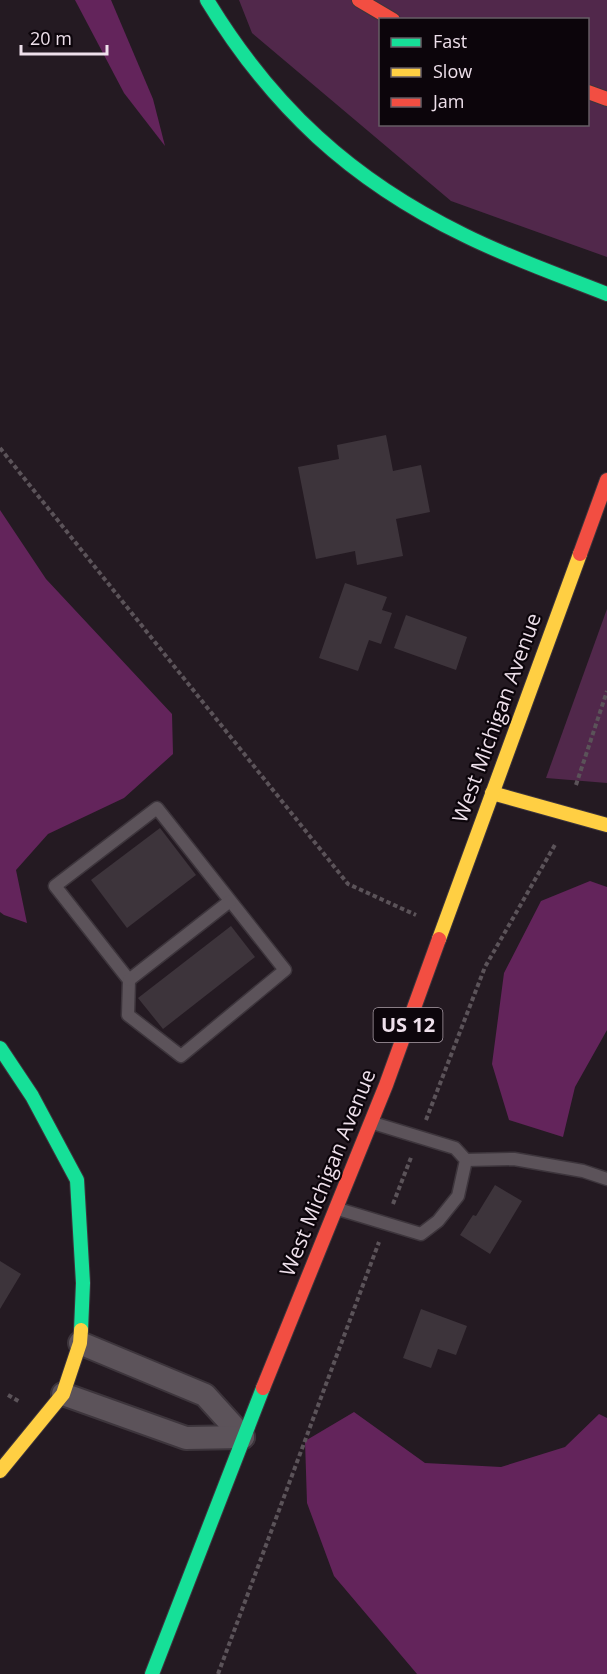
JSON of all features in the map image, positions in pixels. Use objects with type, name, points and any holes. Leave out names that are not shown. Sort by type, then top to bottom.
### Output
[{"type":"main road","points":[[207,0],[239,52],[279,102],[325,146],[369,179],[445,226],[607,294]]},
{"type":"main road","points":[[359,0],[390,18]]},
{"type":"main road","points":[[589,92],[607,99]]},
{"type":"main road","name":"West Michigan Avenue","points":[[152,1674],[243,1437],[371,1122],[607,480]]},
{"type":"main road","points":[[492,793],[607,825]]},
{"type":"main road","points":[[0,1048],[32,1096],[76,1180],[83,1283],[80,1343],[63,1394],[0,1471]]},
{"type":"street","points":[[80,1343],[205,1395],[243,1437]]},
{"type":"street","points":[[63,1394],[186,1438],[243,1437]]},
{"type":"lane","points":[[157,808],[285,970],[181,1056],[128,1014],[129,980],[55,885],[157,808]]},
{"type":"lane","points":[[129,980],[230,901]]},
{"type":"lane","points":[[371,1122],[455,1148],[466,1160],[514,1159],[583,1171],[607,1179]]},
{"type":"lane","points":[[337,1209],[422,1234],[438,1221],[458,1196],[466,1160]]},
{"type":"path","points":[[0,448],[348,884],[444,928]]},
{"type":"path","points":[[574,791],[607,691]]},
{"type":"path","points":[[218,1674],[386,1223],[485,967],[553,850]]},
{"type":"shaded area","points":[[75,0],[111,0],[153,99],[165,146],[124,93]]},
{"type":"shaded area","points":[[239,0],[607,0],[607,257],[451,201],[252,33]]},
{"type":"shaded area","points":[[0,510],[46,579],[172,714],[173,754],[124,798],[48,834],[16,870],[27,923],[0,912]]},
{"type":"shaded area","points":[[607,609],[607,783],[546,778]]},
{"type":"shaded area","points":[[590,881],[607,887],[607,1030],[575,1087],[563,1137],[509,1120],[492,1064],[504,973],[541,901]]},
{"type":"shaded area","points":[[354,1412],[425,1463],[501,1467],[565,1447],[599,1414],[607,1418],[607,1674],[417,1674],[334,1576],[307,1503],[305,1441]]},
{"type":"building","points":[[386,435],[393,471],[421,465],[430,512],[396,519],[403,556],[357,565],[355,551],[316,559],[298,467],[339,459],[337,445]]},
{"type":"building","points":[[345,583],[387,597],[382,610],[392,613],[381,644],[369,640],[358,671],[319,658]]},
{"type":"building","points":[[406,615],[467,637],[456,670],[394,648]]},
{"type":"building","points":[[160,828],[196,875],[127,928],[91,880]]},
{"type":"building","points":[[231,926],[255,957],[163,1029],[138,998]]},
{"type":"building","points":[[495,1185],[522,1201],[490,1254],[460,1235],[473,1215],[476,1216]]},
{"type":"building","points":[[0,1261],[21,1274],[0,1309]]},
{"type":"building","points":[[421,1309],[467,1326],[456,1355],[438,1349],[431,1368],[403,1358]]},
{"type":"traffic: fast","points":[[207,0],[232,39],[287,107],[350,165],[385,190],[464,235],[517,259],[607,294]]},
{"type":"traffic: fast","points":[[0,1048],[32,1096],[77,1180],[83,1283],[81,1330]]},
{"type":"traffic: fast","points":[[152,1674],[263,1388]]},
{"type":"traffic: slow","points":[[439,939],[580,554]]},
{"type":"traffic: slow","points":[[492,793],[607,825]]},
{"type":"traffic: slow","points":[[0,1471],[63,1394],[80,1343],[81,1330]]},
{"type":"traffic: jam","points":[[359,0],[390,18]]},
{"type":"traffic: jam","points":[[589,92],[607,99]]},
{"type":"traffic: jam","points":[[580,554],[607,480]]},
{"type":"traffic: jam","points":[[263,1388],[386,1085],[439,939]]}]
